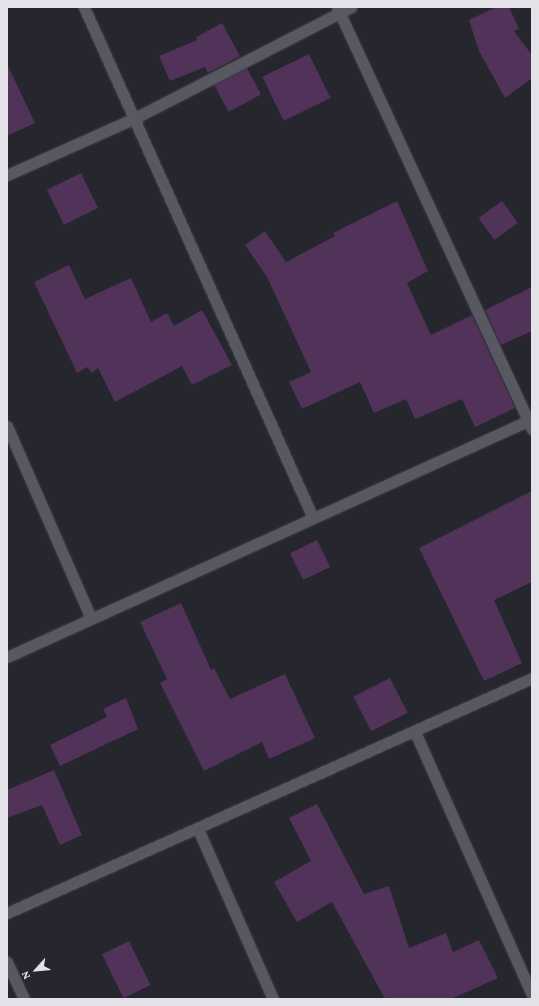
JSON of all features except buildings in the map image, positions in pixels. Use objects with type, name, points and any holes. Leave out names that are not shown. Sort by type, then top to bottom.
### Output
[{"type":"street","points":[[84,7],[313,518]]},
{"type":"street","points":[[7,174],[133,119],[339,9],[351,7]]},
{"type":"street","points":[[7,657],[313,518],[531,423],[339,9]]},
{"type":"street","points":[[7,426],[91,618]]},
{"type":"street","points":[[7,913],[198,830],[532,678]]},
{"type":"street","points":[[415,732],[532,995]]},
{"type":"street","points":[[198,830],[273,999]]},
{"type":"street","points":[[7,962],[24,999]]}]
